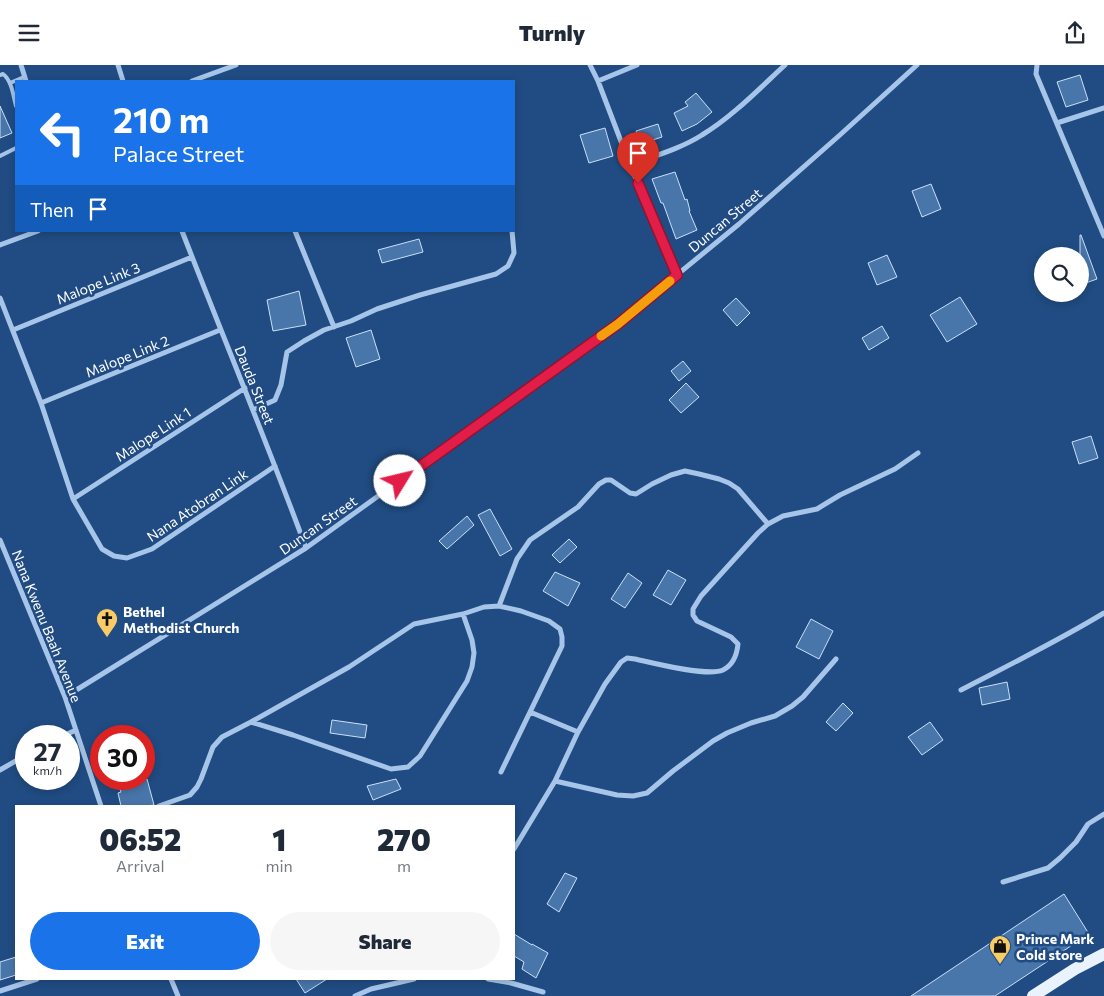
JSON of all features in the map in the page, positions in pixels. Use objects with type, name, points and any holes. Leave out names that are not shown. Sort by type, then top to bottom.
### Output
[{"type":"main road","points":[[1033,996],[1104,954]]},
{"type":"street","points":[[21,65],[25,79]]},
{"type":"street","points":[[118,65],[123,80]]},
{"type":"street","points":[[195,80],[236,65]]},
{"type":"street","points":[[590,65],[677,275]]},
{"type":"street","points":[[598,81],[637,65]]},
{"type":"street","points":[[630,165],[678,148],[701,136],[721,123],[786,65]]},
{"type":"street","name":"Duncan Street","points":[[65,697],[306,548],[618,324],[739,224],[917,65]]},
{"type":"street","points":[[1037,65],[1036,74],[1104,236]]},
{"type":"street","points":[[1057,123],[1104,107]]},
{"type":"street","points":[[0,245],[35,232]]},
{"type":"street","name":"Dauda Street","points":[[182,232],[306,548]]},
{"type":"street","points":[[295,232],[334,327]]},
{"type":"street","points":[[253,410],[275,400],[281,385],[287,352],[324,330],[351,321],[385,306],[496,274],[508,266],[514,253],[512,232]]},
{"type":"street","name":"Malope Link 3","points":[[13,330],[192,257]]},
{"type":"street","points":[[0,298],[41,403],[73,499]]},
{"type":"street","name":"Malope Link 2","points":[[41,403],[220,330]]},
{"type":"street","name":"Malope Link 1","points":[[73,499],[245,388]]},
{"type":"street","points":[[515,847],[555,781],[604,683],[620,662],[627,659],[635,659],[693,671],[722,671],[730,665],[737,655],[738,644],[731,637],[697,621],[693,615],[693,609],[730,564],[768,524],[783,517],[817,509],[840,495],[895,469],[918,453]]},
{"type":"street","name":"Nana Atobran Link","points":[[73,499],[102,549],[114,556],[127,559],[152,549],[275,465]]},
{"type":"street","points":[[499,605],[517,559],[530,540],[578,507],[599,484],[606,480],[611,480],[630,493],[636,494],[671,475],[685,471],[719,479],[738,489],[768,524]]},
{"type":"street","name":"Nana Kwenu Baah Avenue","points":[[0,540],[65,697],[74,725]]},
{"type":"street","points":[[163,805],[190,795],[197,787],[213,747],[222,737],[349,667],[414,624],[499,605],[549,621],[560,629],[562,637],[562,646],[500,772]]},
{"type":"street","points":[[961,690],[1053,643],[1104,613]]},
{"type":"street","points":[[252,722],[391,769],[408,767],[420,756],[468,681],[474,653],[472,640],[463,614]]},
{"type":"street","points":[[555,781],[617,795],[633,797],[647,793],[712,741],[751,723],[776,716],[792,706],[803,697],[836,659]]},
{"type":"street","points":[[530,712],[578,732]]},
{"type":"street","name":"Nana Kwenu Baah Avenue","points":[[80,742],[101,805]]},
{"type":"street","points":[[0,770],[15,761]]},
{"type":"street","points":[[1003,881],[1048,868],[1076,842],[1088,824],[1104,814]]},
{"type":"street","points":[[0,991],[34,980]]},
{"type":"street","points":[[171,980],[178,996]]},
{"type":"street","points":[[355,996],[371,989],[410,980]]},
{"type":"street","points":[[494,980],[543,992]]},
{"type":"lane","points":[[0,75],[3,74],[7,77],[15,102]]},
{"type":"lane","points":[[10,83],[15,82]]},
{"type":"lane","points":[[0,156],[15,149]]},
{"type":"building","points":[[1080,75],[1088,100],[1066,107],[1057,82]]},
{"type":"building","points":[[696,93],[712,112],[697,124],[682,131],[674,113],[688,106],[685,102]]},
{"type":"building","points":[[0,106],[12,133],[0,138]]},
{"type":"building","points":[[658,124],[662,137],[640,144],[636,131]]},
{"type":"building","points":[[605,128],[613,156],[589,163],[580,135]]},
{"type":"building","points":[[675,172],[685,200],[687,199],[689,211],[697,230],[676,239],[652,179]]},
{"type":"building","points":[[931,184],[941,209],[922,217],[912,191]]},
{"type":"building","points":[[1080,235],[1081,235],[1085,247],[1080,247]]},
{"type":"building","points":[[419,239],[423,252],[382,263],[378,250]]},
{"type":"building","points":[[887,255],[897,277],[877,285],[868,263]]},
{"type":"building","points":[[1089,257],[1097,279],[1089,282]]},
{"type":"building","points":[[299,291],[306,325],[273,331],[267,300]]},
{"type":"building","points":[[960,297],[977,324],[947,342],[930,315]]},
{"type":"building","points":[[736,298],[750,313],[737,326],[723,310]]},
{"type":"building","points":[[882,326],[889,338],[869,350],[862,338]]},
{"type":"building","points":[[371,330],[380,359],[356,367],[346,338]]},
{"type":"building","points":[[683,361],[691,371],[679,381],[671,371]]},
{"type":"building","points":[[686,383],[699,397],[681,413],[669,400]]},
{"type":"building","points":[[1091,436],[1098,458],[1079,464],[1072,442]]},
{"type":"building","points":[[490,509],[512,549],[500,556],[478,515]]},
{"type":"building","points":[[467,516],[474,525],[447,549],[439,541]]},
{"type":"building","points":[[569,539],[577,547],[560,563],[552,555]]},
{"type":"building","points":[[668,570],[686,580],[671,605],[653,595]]},
{"type":"building","points":[[555,572],[580,583],[568,606],[543,591]]},
{"type":"building","points":[[628,573],[642,583],[625,608],[611,599]]},
{"type":"building","points":[[811,619],[833,631],[819,659],[796,647]]},
{"type":"building","points":[[1007,682],[1010,699],[982,705],[979,688]]},
{"type":"building","points":[[843,703],[853,713],[836,731],[826,722]]},
{"type":"building","points":[[332,720],[367,725],[365,738],[330,733]]},
{"type":"building","points":[[930,722],[943,740],[922,755],[908,737]]},
{"type":"building","points":[[396,779],[401,789],[373,800],[367,786]]},
{"type":"building","points":[[120,790],[150,790],[154,805],[121,805],[118,793],[121,792]]},
{"type":"building","points":[[565,873],[577,878],[559,912],[547,904]]},
{"type":"building","name":"Prince Mark Cold store","points":[[1064,894],[1089,934],[995,996],[911,996]]},
{"type":"building","points":[[515,935],[548,953],[536,978],[522,969],[524,962],[515,957]]},
{"type":"building","points":[[15,957],[15,975],[0,980],[0,962]]},
{"type":"building","points":[[297,980],[325,980],[305,993]]},
{"type":"slow traffic","points":[[601,336],[670,281]]},
{"type":"place","name":"Bethel Methodist Church","points":[[107,638]]},
{"type":"place","name":"Prince Mark Cold store","points":[[1000,965]]},
{"type":"route","points":[[400,481],[618,324],[677,275],[638,183]]}]
